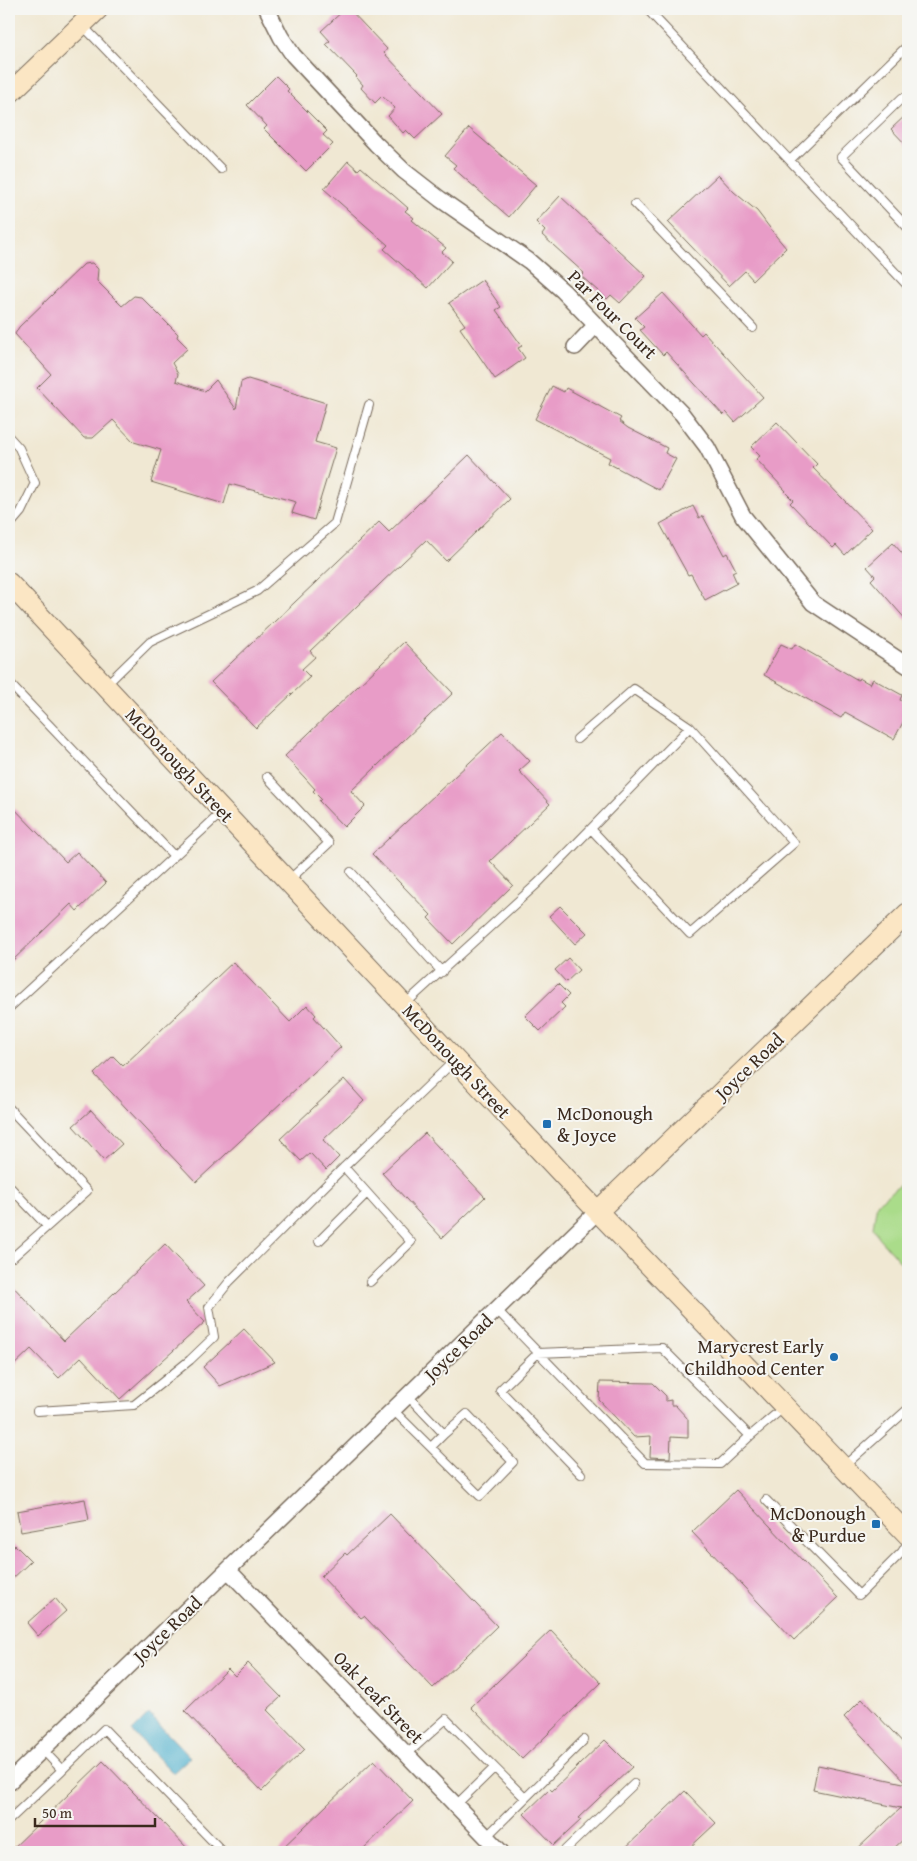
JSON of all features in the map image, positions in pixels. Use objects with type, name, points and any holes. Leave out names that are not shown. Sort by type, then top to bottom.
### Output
[{"type":"street","points":[[9,94],[98,9]]},
{"type":"street","name":"Par Four Court","points":[[267,9],[281,37],[293,55],[376,144],[404,171],[440,199],[529,261],[563,291],[694,429],[707,447],[743,516],[813,602],[908,666]]},
{"type":"street","points":[[575,346],[596,325]]},
{"type":"street","name":"McDonough Street","points":[[10,587],[598,1211],[908,1535]]},
{"type":"street","name":"Joyce Road","points":[[9,1782],[908,912]]},
{"type":"street","name":"Oak Leaf Street","points":[[228,1570],[502,1852]]},
{"type":"lane","points":[[646,9],[908,286]]},
{"type":"lane","points":[[82,24],[221,169]]},
{"type":"lane","points":[[790,160],[908,45]]},
{"type":"lane","points":[[902,98],[841,157],[908,228]]},
{"type":"lane","points":[[635,204],[753,328]]},
{"type":"lane","points":[[105,686],[150,642],[257,591],[335,523],[369,405]]},
{"type":"lane","points":[[9,436],[19,448],[35,482],[21,512],[9,526]]},
{"type":"lane","points":[[9,683],[174,856]]},
{"type":"lane","points":[[577,739],[634,688],[690,727],[794,843],[690,934],[591,829]]},
{"type":"lane","points":[[404,1005],[538,884],[690,727]]},
{"type":"lane","points":[[267,777],[329,843],[288,881]]},
{"type":"lane","points":[[9,1008],[223,811]]},
{"type":"lane","points":[[351,872],[442,972]]},
{"type":"lane","points":[[37,1411],[134,1405],[190,1360],[214,1337],[209,1307],[229,1282],[455,1060]]},
{"type":"lane","points":[[9,1108],[87,1191],[13,1257],[9,1252]]},
{"type":"lane","points":[[344,1167],[411,1242],[370,1282]]},
{"type":"lane","points":[[9,1186],[47,1226]]},
{"type":"lane","points":[[320,1241],[367,1193]]},
{"type":"lane","points":[[497,1310],[645,1463],[720,1464],[785,1407]]},
{"type":"lane","points":[[581,1474],[500,1390],[538,1353],[662,1348],[750,1436]]},
{"type":"lane","points":[[408,1396],[444,1434]]},
{"type":"lane","points":[[843,1467],[908,1409]]},
{"type":"lane","points":[[394,1410],[431,1447],[480,1496],[513,1462],[467,1414],[431,1447]]},
{"type":"lane","points":[[766,1500],[858,1595],[902,1552],[908,1542]]},
{"type":"lane","points":[[407,1754],[446,1719],[525,1798]]},
{"type":"lane","points":[[9,1820],[104,1729],[222,1852]]},
{"type":"lane","points":[[486,1837],[584,1740]]},
{"type":"lane","points":[[42,1749],[62,1770]]},
{"type":"lane","points":[[456,1805],[494,1768]]},
{"type":"lane","points":[[562,1852],[634,1784]]},
{"type":"green space","points":[[904,1182],[908,1187],[908,1260],[903,1265],[878,1237],[873,1227],[877,1203]]},
{"type":"water","points":[[149,1714],[190,1757],[173,1773],[132,1731]]},
{"type":"building","points":[[345,9],[349,9],[387,49],[384,53],[442,114],[415,139],[406,130],[403,133],[388,116],[395,108],[382,96],[375,103],[361,88],[363,85],[357,76],[326,44],[330,41],[321,31]]},
{"type":"building","points":[[276,76],[289,89],[287,91],[327,131],[323,135],[333,144],[306,171],[264,129],[267,126],[247,105]]},
{"type":"building","points":[[908,113],[908,147],[891,129]]},
{"type":"building","points":[[469,128],[536,185],[509,217],[453,168],[456,165],[445,156]]},
{"type":"building","points":[[348,161],[358,170],[361,167],[408,208],[405,211],[414,218],[412,220],[446,248],[442,252],[452,261],[428,288],[384,249],[388,245],[324,189]]},
{"type":"building","points":[[718,175],[734,192],[757,211],[786,248],[753,280],[745,271],[729,286],[668,222]]},
{"type":"building","points":[[560,196],[646,276],[620,303],[611,295],[607,299],[581,276],[584,273],[542,235],[545,231],[536,222]]},
{"type":"building","points":[[92,263],[98,269],[97,281],[122,306],[134,296],[141,297],[178,334],[177,337],[188,348],[172,363],[178,374],[176,381],[205,391],[216,380],[236,409],[241,382],[248,379],[326,403],[315,442],[336,448],[314,520],[292,513],[296,502],[230,484],[224,504],[151,482],[161,450],[134,442],[113,420],[93,438],[84,438],[37,388],[51,374],[15,334],[19,327],[84,264]]},
{"type":"building","points":[[482,280],[501,307],[496,310],[522,346],[518,348],[525,358],[495,379],[460,328],[465,325],[449,303]]},
{"type":"building","points":[[663,293],[701,335],[704,332],[763,397],[735,422],[726,412],[723,415],[666,352],[663,355],[640,330],[644,327],[635,318]]},
{"type":"building","points":[[552,386],[564,392],[566,388],[621,418],[619,421],[628,428],[667,448],[665,453],[676,459],[659,490],[608,463],[610,458],[535,419]]},
{"type":"building","points":[[777,422],[817,464],[813,468],[872,529],[845,555],[836,545],[833,548],[790,503],[793,500],[756,459],[760,456],[751,447]]},
{"type":"building","points":[[469,455],[510,499],[446,561],[426,540],[310,651],[315,657],[302,669],[310,677],[256,728],[211,682],[379,522],[389,532]]},
{"type":"building","points":[[693,506],[699,518],[703,516],[724,555],[727,553],[736,570],[732,572],[737,583],[705,600],[691,574],[688,575],[660,524]]},
{"type":"building","points":[[893,543],[908,560],[908,622],[871,580],[875,576],[867,567]]},
{"type":"building","points":[[404,642],[453,693],[351,791],[365,806],[344,827],[319,801],[321,799],[313,791],[315,789],[285,756]]},
{"type":"building","points":[[781,644],[792,649],[795,644],[858,680],[859,678],[870,684],[873,679],[902,695],[900,700],[908,705],[908,713],[894,739],[845,712],[841,718],[764,675]]},
{"type":"building","points":[[502,732],[530,761],[519,771],[550,804],[490,861],[513,885],[453,944],[428,918],[431,915],[372,854]]},
{"type":"building","points":[[9,803],[66,862],[77,852],[106,883],[77,911],[71,904],[9,964]]},
{"type":"building","points":[[560,906],[587,933],[575,944],[549,916]]},
{"type":"building","points":[[568,958],[579,970],[566,982],[555,970]]},
{"type":"building","points":[[233,962],[290,1022],[307,1005],[316,1015],[314,1017],[341,1047],[196,1182],[94,1074],[113,1056],[123,1066]]},
{"type":"building","points":[[558,984],[569,995],[561,1003],[565,1007],[540,1031],[525,1016]]},
{"type":"building","points":[[344,1079],[364,1101],[323,1140],[339,1157],[326,1170],[310,1153],[301,1161],[280,1139]]},
{"type":"building","points":[[91,1110],[122,1144],[104,1160],[73,1126]]},
{"type":"building","points":[[425,1133],[485,1197],[442,1238],[382,1173]]},
{"type":"building","points":[[165,1244],[204,1286],[186,1302],[205,1322],[120,1399],[81,1357],[59,1378],[31,1349],[9,1370],[9,1282],[64,1341]]},
{"type":"building","points":[[244,1329],[275,1362],[220,1386],[203,1367]]},
{"type":"building","points":[[600,1382],[653,1383],[666,1396],[666,1401],[671,1400],[671,1405],[675,1405],[688,1419],[688,1438],[671,1437],[670,1458],[650,1457],[651,1436],[634,1437],[599,1400]]},
{"type":"building","points":[[736,1490],[838,1598],[794,1640],[692,1532]]},
{"type":"building","points":[[85,1499],[89,1520],[21,1532],[17,1511]]},
{"type":"building","points":[[390,1514],[497,1626],[433,1688],[364,1616],[361,1618],[321,1576],[345,1553],[347,1555]]},
{"type":"building","points":[[15,1545],[31,1561],[9,1582],[9,1552]]},
{"type":"building","points":[[55,1598],[66,1611],[38,1636],[27,1623]]},
{"type":"building","points":[[551,1630],[601,1683],[522,1759],[471,1707]]},
{"type":"building","points":[[248,1663],[281,1697],[267,1710],[305,1749],[262,1791],[185,1711],[228,1669],[235,1676]]},
{"type":"building","points":[[862,1699],[908,1748],[908,1784],[844,1717]]},
{"type":"building","points":[[605,1740],[632,1767],[578,1818],[581,1820],[554,1845],[524,1814],[550,1789],[552,1791]]},
{"type":"building","points":[[374,1760],[413,1801],[360,1852],[278,1852]]},
{"type":"building","points":[[103,1761],[191,1852],[9,1852]]},
{"type":"building","points":[[818,1765],[908,1784],[908,1835],[890,1852],[854,1852],[901,1808],[813,1790]]},
{"type":"building","points":[[685,1791],[716,1823],[685,1852],[621,1852]]},
{"type":"place","name":"McDonough & Joyce","points":[[547,1124]]},
{"type":"place","name":"Marycrest Early Childhood Center","points":[[834,1357]]},
{"type":"place","name":"McDonough & Purdue","points":[[876,1524]]}]
